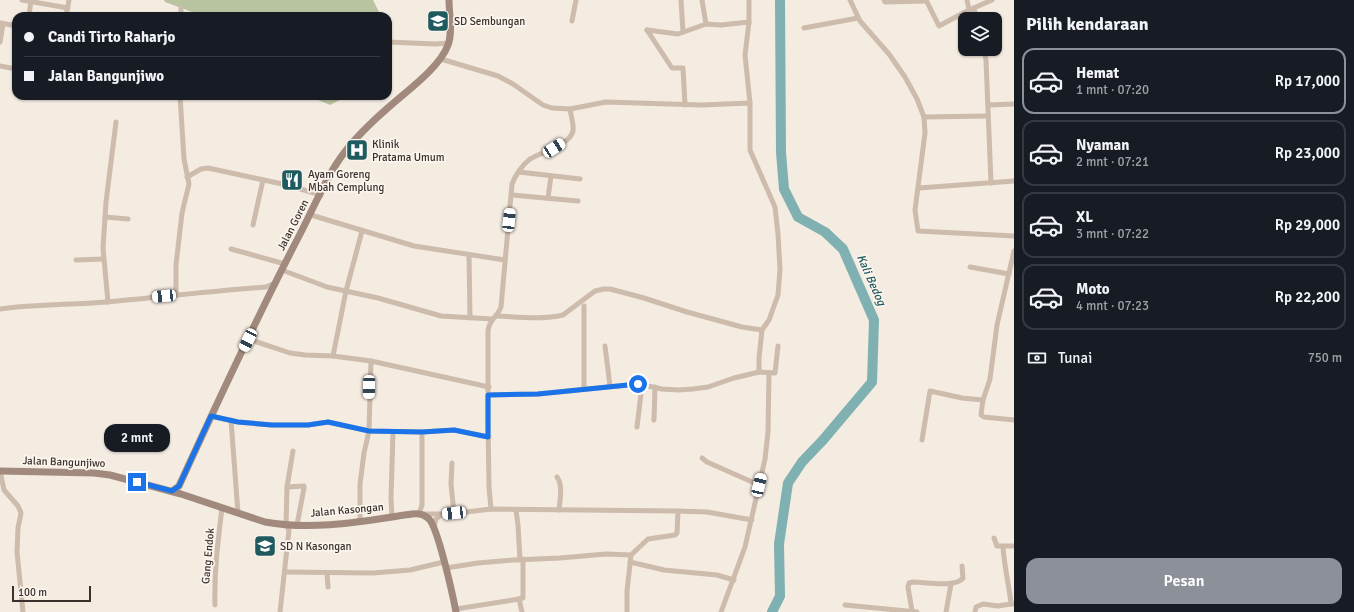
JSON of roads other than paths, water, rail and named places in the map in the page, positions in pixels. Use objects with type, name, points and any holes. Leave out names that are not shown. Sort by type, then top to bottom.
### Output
[{"type":"street","points":[[22,0],[68,8]]},
{"type":"street","points":[[67,12],[69,0]]},
{"type":"street","name":"Jalan Goren","points":[[172,491],[179,486],[248,340],[334,168],[344,153],[389,107],[426,75],[441,59],[449,42],[449,0]]},
{"type":"street","points":[[572,21],[576,0]]},
{"type":"street","points":[[681,0],[683,32]]},
{"type":"street","points":[[702,0],[706,24]]},
{"type":"street","points":[[749,0],[749,22],[745,55],[750,103],[750,150],[775,207],[780,269],[778,295],[770,320],[762,330],[759,372]]},
{"type":"street","points":[[850,0],[858,18],[889,54],[905,77],[917,99],[924,117],[925,133],[915,210],[918,231],[1014,236]]},
{"type":"street","points":[[884,0],[885,2],[926,0],[939,26],[992,0]]},
{"type":"street","points":[[967,0],[973,12]]},
{"type":"street","points":[[30,12],[31,1]]},
{"type":"street","points":[[804,28],[858,18]]},
{"type":"street","points":[[685,104],[683,68],[672,68],[647,30],[678,34],[706,24],[721,25],[749,22]]},
{"type":"street","points":[[0,42],[1,23],[12,25]]},
{"type":"street","points":[[392,42],[435,44],[449,42]]},
{"type":"street","points":[[985,56],[991,183]]},
{"type":"street","points":[[441,59],[498,76],[514,84],[543,105],[552,108],[570,109],[606,102],[685,104],[702,106],[750,103]]},
{"type":"street","points":[[0,66],[12,68]]},
{"type":"street","points":[[176,294],[176,265],[182,208],[189,184],[184,159],[180,100]]},
{"type":"street","points":[[988,105],[1014,104]]},
{"type":"street","points":[[491,509],[488,437],[488,331],[489,324],[501,307],[512,184],[515,177],[526,162],[554,148],[571,136],[573,132],[570,109]]},
{"type":"street","points":[[924,117],[988,116]]},
{"type":"street","points":[[108,302],[103,248],[106,202],[116,122]]},
{"type":"street","points":[[187,177],[201,169],[208,168],[321,194]]},
{"type":"street","points":[[519,172],[580,179]]},
{"type":"street","points":[[548,198],[551,176]]},
{"type":"street","points":[[253,225],[263,180]]},
{"type":"street","points":[[919,188],[1014,181]]},
{"type":"street","points":[[512,194],[578,201]]},
{"type":"street","points":[[311,214],[414,246],[505,260]]},
{"type":"street","points":[[106,217],[128,219]]},
{"type":"street","points":[[333,356],[346,291],[362,231]]},
{"type":"street","points":[[231,249],[284,267],[327,287],[441,316],[470,318],[533,318],[557,316],[563,315],[595,291],[610,289],[687,312],[762,330]]},
{"type":"street","points":[[1014,251],[997,325],[990,379],[980,412],[982,416],[1014,420]]},
{"type":"street","points":[[469,255],[470,318]]},
{"type":"street","points":[[76,260],[104,259]]},
{"type":"street","points":[[970,267],[1009,274]]},
{"type":"street","points":[[0,309],[38,305],[108,302],[176,294],[266,287],[276,283]]},
{"type":"street","points":[[266,287],[269,290],[270,295]]},
{"type":"street","points":[[584,306],[584,389]]},
{"type":"street","points":[[248,340],[290,353],[333,356],[371,361],[488,387]]},
{"type":"street","points":[[605,346],[610,386]]},
{"type":"street","points":[[488,395],[538,394],[610,386],[642,385],[678,390],[708,387],[734,378],[759,372],[775,373],[778,346]]},
{"type":"street","points":[[360,522],[360,484],[364,453],[369,431],[371,361]]},
{"type":"street","points":[[721,612],[745,547],[765,459],[768,432],[769,373]]},
{"type":"street","points":[[637,427],[642,385]]},
{"type":"street","points":[[654,420],[655,387]]},
{"type":"street","points":[[922,440],[930,391],[962,398],[983,400]]},
{"type":"street","points":[[211,416],[272,425],[308,425],[328,422],[369,431],[422,432],[459,430],[488,437]]},
{"type":"street","points":[[231,420],[238,513]]},
{"type":"street","points":[[392,517],[391,498],[393,432]]},
{"type":"street","points":[[421,514],[422,432]]},
{"type":"street","points":[[280,612],[289,530],[286,525],[287,487],[293,451]]},
{"type":"street","points":[[702,458],[707,462],[759,485]]},
{"type":"street","points":[[452,463],[454,513]]},
{"type":"street","points":[[0,471],[4,490],[20,509],[17,552],[23,612]]},
{"type":"street","name":"Jalan Bangunjiwo","points":[[0,471],[101,473],[172,491]]},
{"type":"street","points":[[557,477],[560,483],[559,510]]},
{"type":"street","points":[[179,486],[181,494]]},
{"type":"street","points":[[287,487],[304,486],[298,525]]},
{"type":"street","name":"Jalan Kasongan","points":[[172,491],[265,522],[286,525],[327,525],[421,514]]},
{"type":"street","name":"Gang Endok","points":[[215,605],[214,585],[222,508]]},
{"type":"street","points":[[421,514],[446,514],[491,509],[678,511],[707,512],[752,520]]},
{"type":"street","points":[[421,514],[429,518],[434,528],[456,611],[523,598],[522,559],[516,510]]},
{"type":"street","points":[[627,612],[627,591],[631,555],[648,539],[676,534],[678,511]]},
{"type":"street","points":[[434,528],[438,517],[446,514]]},
{"type":"street","points":[[994,538],[997,546],[1014,546]]},
{"type":"street","points":[[975,612],[976,607],[983,604],[998,606],[1012,604],[1004,563],[1003,546]]},
{"type":"street","points":[[285,572],[373,573],[445,565],[522,559],[560,558],[606,554],[631,555]]},
{"type":"street","points":[[630,562],[664,570],[717,575],[734,580]]},
{"type":"street","points":[[845,604],[914,611],[908,586],[910,582],[951,584],[958,582],[962,579],[962,566]]},
{"type":"street","points":[[327,573],[328,587]]},
{"type":"street","points":[[946,612],[951,584]]},
{"type":"street","points":[[519,599],[522,612]]},
{"type":"street","points":[[995,606],[996,612]]},
{"type":"waterway","name":"Kali Bedog","points":[[772,612],[780,596],[779,544],[788,483],[802,462],[823,440],[872,382],[874,320],[843,249],[825,232],[798,217],[784,189],[781,152],[780,0]]},
{"type":"place","name":"SD Sembungan","points":[[438,21]]},
{"type":"place","name":"Klinik Pratama Umum","points":[[357,150]]},
{"type":"place","name":"Ayam Goreng Mbah Cemplung","points":[[292,180]]},
{"type":"place","name":"SD N Kasongan","points":[[265,546]]}]
